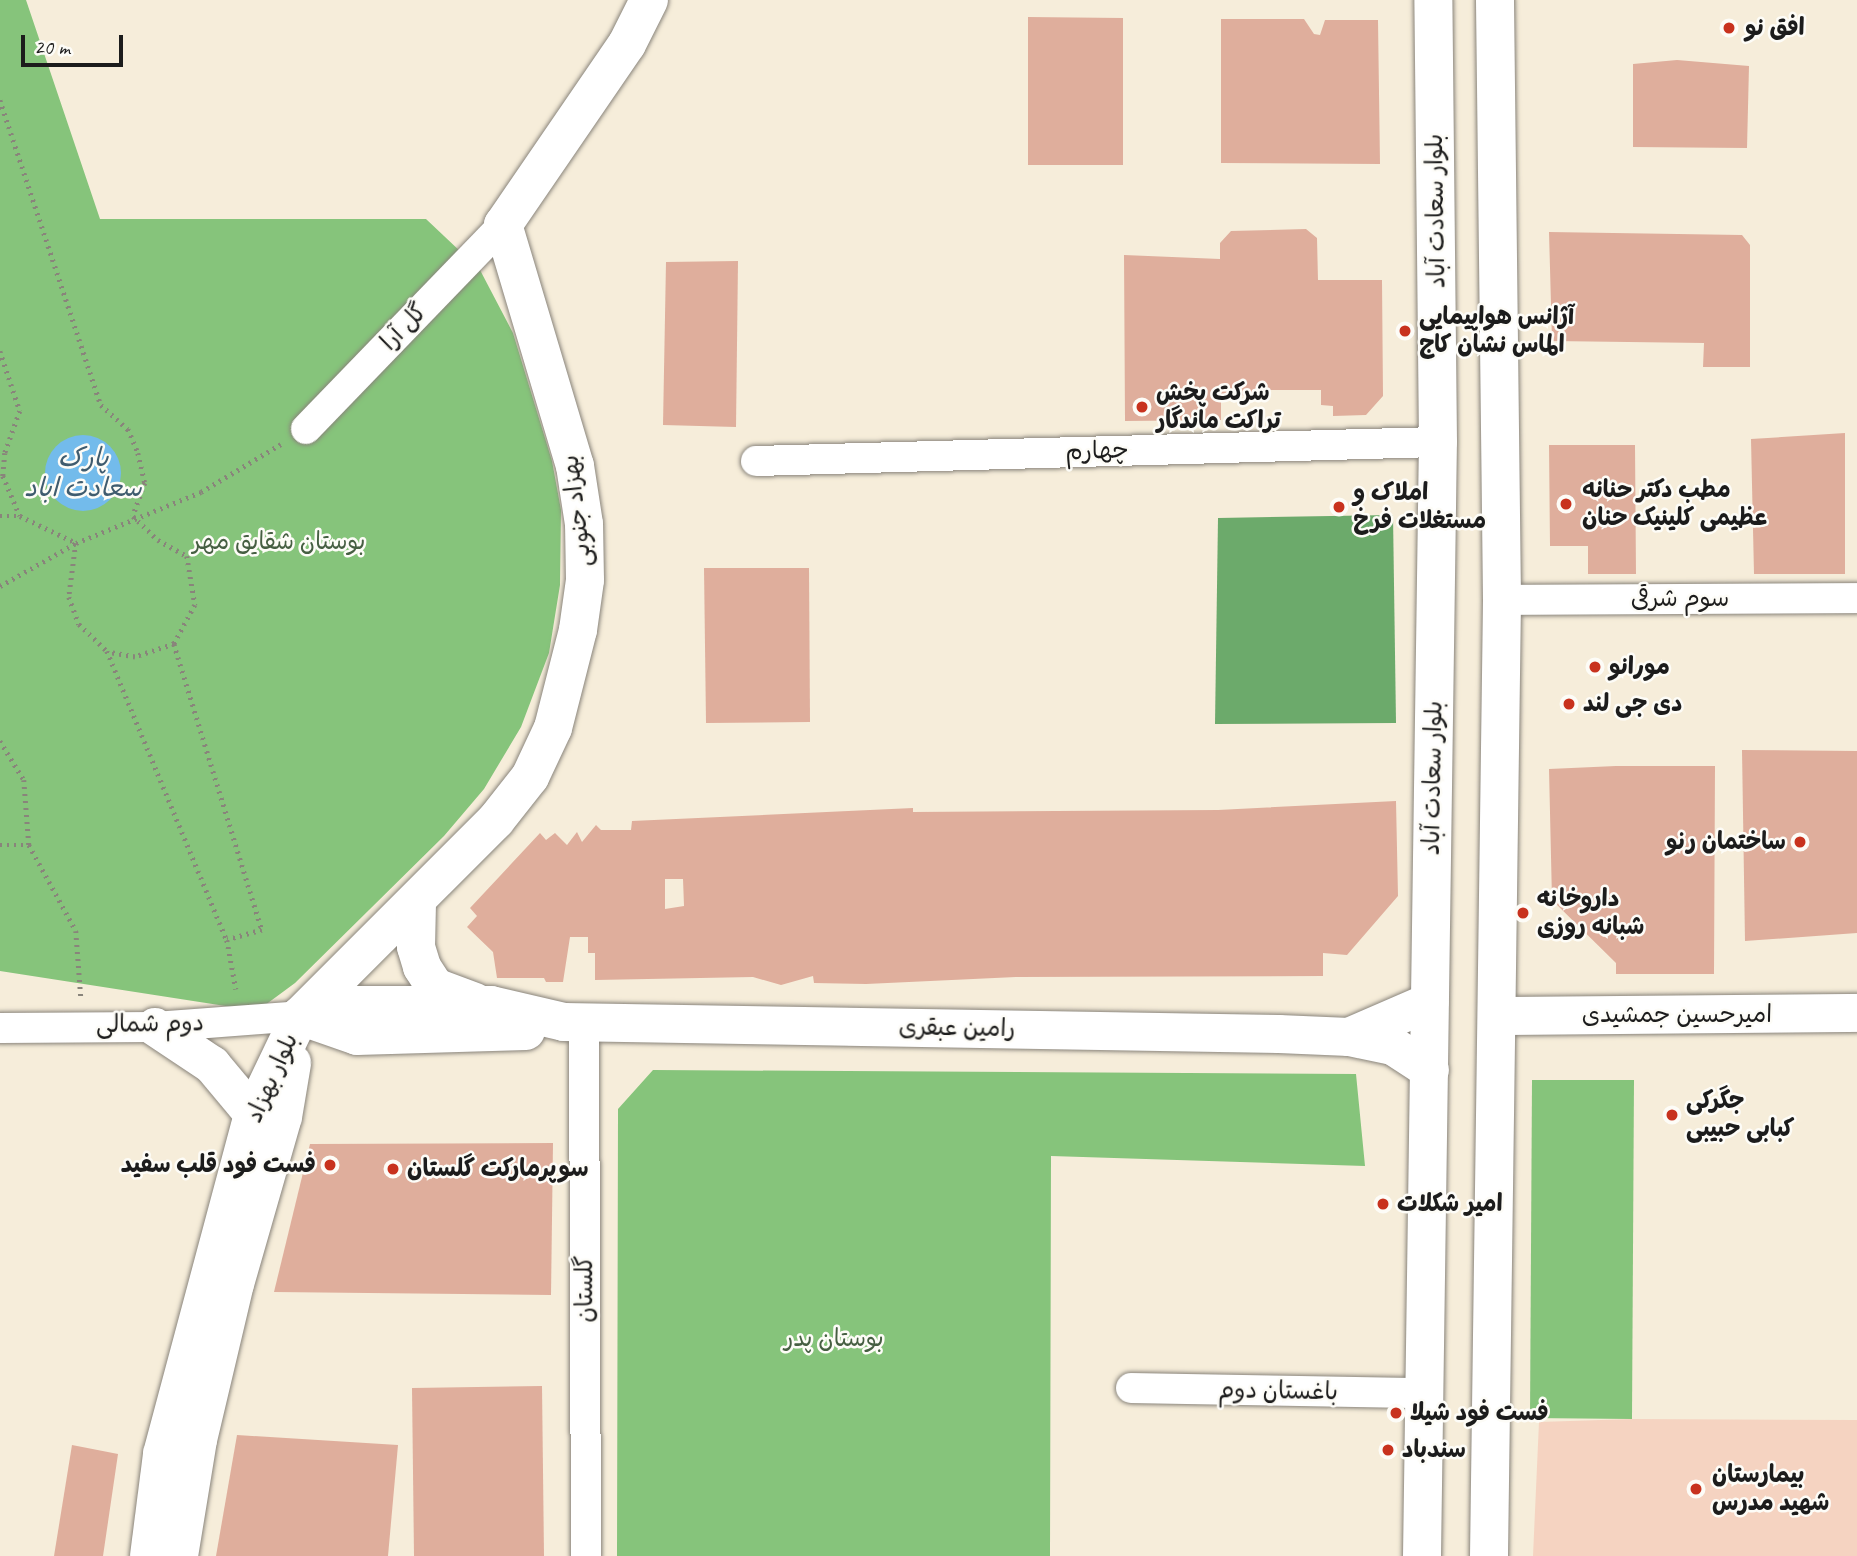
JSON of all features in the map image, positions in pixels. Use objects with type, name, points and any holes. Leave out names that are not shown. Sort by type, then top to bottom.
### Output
[{"type":"street","points":[[503,225],[627,44],[649,0]]},
{"type":"street","name":"بلوار سعادت آباد","points":[[1422,1556],[1438,442],[1433,0]]},
{"type":"street","points":[[1489,1556],[1502,600],[1495,0]]},
{"type":"street","name":"گل آرا","points":[[306,429],[503,225]]},
{"type":"street","name":"بهزاد جنوبی","points":[[300,1016],[417,903],[530,777],[553,728],[579,630],[585,580],[575,466],[503,225]]},
{"type":"street","name":"چهارم","points":[[756,461],[1438,442]]},
{"type":"street","name":"سوم شرقی","points":[[1502,600],[1857,598]]},
{"type":"street","points":[[417,903],[416,947],[435,987],[452,997],[491,1006]]},
{"type":"street","name":"رامین عبقری","points":[[1349,1037],[1430,1002]]},
{"type":"street","name":"رامین عبقری","points":[[300,1016],[350,1005],[491,1006],[574,1022],[1349,1037],[1393,1046],[1430,1070]]},
{"type":"street","name":"امیرحسین جمشیدی","points":[[1497,1016],[1857,1013]]},
{"type":"street","name":"رامین عبقری","points":[[300,1016],[357,1036],[530,1031],[574,1022]]},
{"type":"street","name":"دوم شمالی","points":[[0,1028],[155,1027],[300,1016]]},
{"type":"street","name":"بلوار بهزاد","points":[[149,1556],[162,1454],[253,1114],[300,1016]]},
{"type":"street","name":"بلوار بهزاد","points":[[179,1556],[198,1440],[235,1284],[283,1117],[300,1016]]},
{"type":"street","name":"گلستان","points":[[574,1022],[586,1556]]},
{"type":"street","points":[[155,1027],[212,1065],[253,1114]]},
{"type":"street","name":"باغستان دوم","points":[[1131,1388],[1425,1393]]},
{"type":"path","points":[[0,100],[101,405],[128,429],[138,453],[145,483],[133,516]]},
{"type":"path","points":[[0,351],[20,411],[3,453],[3,476],[20,516]]},
{"type":"path","points":[[0,586],[76,542],[133,516],[201,492],[306,429]]},
{"type":"path","points":[[0,516],[20,516],[76,542]]},
{"type":"path","points":[[107,651],[135,657],[174,643],[195,605],[187,556],[158,540],[133,516]]},
{"type":"path","points":[[76,542],[69,597],[79,624],[107,651],[227,940],[242,1021]]},
{"type":"path","points":[[174,643],[262,930],[227,940]]},
{"type":"path","points":[[0,741],[24,780],[29,845],[76,931],[83,1026]]},
{"type":"path","points":[[0,845],[29,845]]},
{"type":"shaded area","name":"بیمارستان شهید مدرس","points":[[1632,1419],[1857,1420],[1857,1556],[1533,1556],[1539,1422]]},
{"type":"green space","name":"بوستان شقایق مهر","points":[[0,0],[26,0],[100,219],[426,219],[480,270],[513,333],[552,461],[561,510],[560,585],[549,653],[521,727],[484,789],[444,836],[295,983],[257,1011],[0,971]]},
{"type":"green space","points":[[1393,515],[1396,723],[1215,724],[1218,518]]},
{"type":"green space","name":"بوستان پدر","points":[[653,1070],[1356,1074],[1365,1166],[1051,1156],[1050,1556],[617,1556],[618,1109]]},
{"type":"green space","points":[[1532,1080],[1634,1080],[1632,1419],[1530,1418]]},
{"type":"water","name":"پارک سعادت اباد","points":[[83,435],[97,438],[110,446],[118,459],[121,473],[118,487],[110,500],[97,508],[83,511],[69,508],[56,500],[48,487],[45,473],[48,459],[56,446],[69,438]]},
{"type":"building","points":[[1028,17],[1123,18],[1123,165],[1028,165]]},
{"type":"building","points":[[1221,19],[1304,19],[1314,34],[1320,35],[1325,20],[1378,20],[1380,164],[1221,163]]},
{"type":"building","points":[[1677,60],[1749,66],[1747,148],[1633,147],[1633,64]]},
{"type":"building","points":[[1306,229],[1317,238],[1318,280],[1382,280],[1383,396],[1366,415],[1333,416],[1333,406],[1321,405],[1321,390],[1252,390],[1252,396],[1221,394],[1221,420],[1125,421],[1124,255],[1220,259],[1220,243],[1231,231]]},
{"type":"building","points":[[1549,232],[1742,235],[1750,245],[1750,367],[1703,367],[1704,343],[1552,341]]},
{"type":"building","points":[[738,261],[736,427],[663,425],[666,262]]},
{"type":"building","points":[[1845,433],[1845,574],[1754,574],[1751,439]]},
{"type":"building","points":[[1549,445],[1635,445],[1636,574],[1588,574],[1588,546],[1550,546]]},
{"type":"building","points":[[704,568],[809,568],[810,722],[706,723]]},
{"type":"building","name":"ساختمان رنو","points":[[1742,750],[1857,751],[1857,933],[1745,941]]},
{"type":"building","points":[[1715,766],[1714,974],[1616,974],[1616,963],[1552,900],[1549,769]]},
{"type":"building","points":[[1396,801],[1398,896],[1347,955],[1323,953],[1323,976],[1016,977],[866,984],[814,983],[813,976],[781,985],[753,977],[595,980],[595,953],[588,953],[588,937],[570,937],[563,982],[546,982],[544,978],[497,978],[493,952],[467,927],[477,916],[470,908],[540,833],[546,840],[555,833],[567,845],[577,832],[582,842],[596,825],[601,830],[631,830],[632,821],[913,808],[913,812],[1218,810]],"holes":[[[665,879],[683,879],[684,906],[665,909]]]},
{"type":"building","points":[[553,1143],[551,1295],[274,1292],[310,1144]]},
{"type":"building","points":[[542,1386],[544,1556],[414,1556],[412,1388]]},
{"type":"building","points":[[237,1435],[398,1445],[388,1556],[216,1556]]},
{"type":"building","points":[[72,1445],[118,1454],[103,1556],[54,1556]]},
{"type":"place","name":"افق نو","points":[[1729,28]]},
{"type":"place","name":"آژانس هواپیمایی الماس نشان کاج","points":[[1405,331]]},
{"type":"place","name":"شرکت پخش تراکت ماندگار","points":[[1142,407]]},
{"type":"place","name":"مطب دکتر حنانه عظیمی کلینیک حنان","points":[[1566,504]]},
{"type":"place","name":"املاک و مستغلات فرخ","points":[[1339,507]]},
{"type":"place","name":"مورانو","points":[[1595,667]]},
{"type":"place","name":"دی جی لند","points":[[1569,704]]},
{"type":"place","name":"ساختمان رنو","points":[[1800,842]]},
{"type":"place","name":"داروخانه شبانه روزی","points":[[1523,913]]},
{"type":"place","name":"جگرکی کبابی حبیبی","points":[[1672,1115]]},
{"type":"place","name":"فست فود قلب سفید","points":[[330,1165]]},
{"type":"place","name":"سوپرمارکت گلستان","points":[[393,1169]]},
{"type":"place","name":"امیر شکلات","points":[[1383,1204]]},
{"type":"place","name":"فست فود شیلا","points":[[1396,1413]]},
{"type":"place","name":"سندباد","points":[[1388,1450]]},
{"type":"place","name":"بیمارستان شهید مدرس","points":[[1696,1489]]}]
